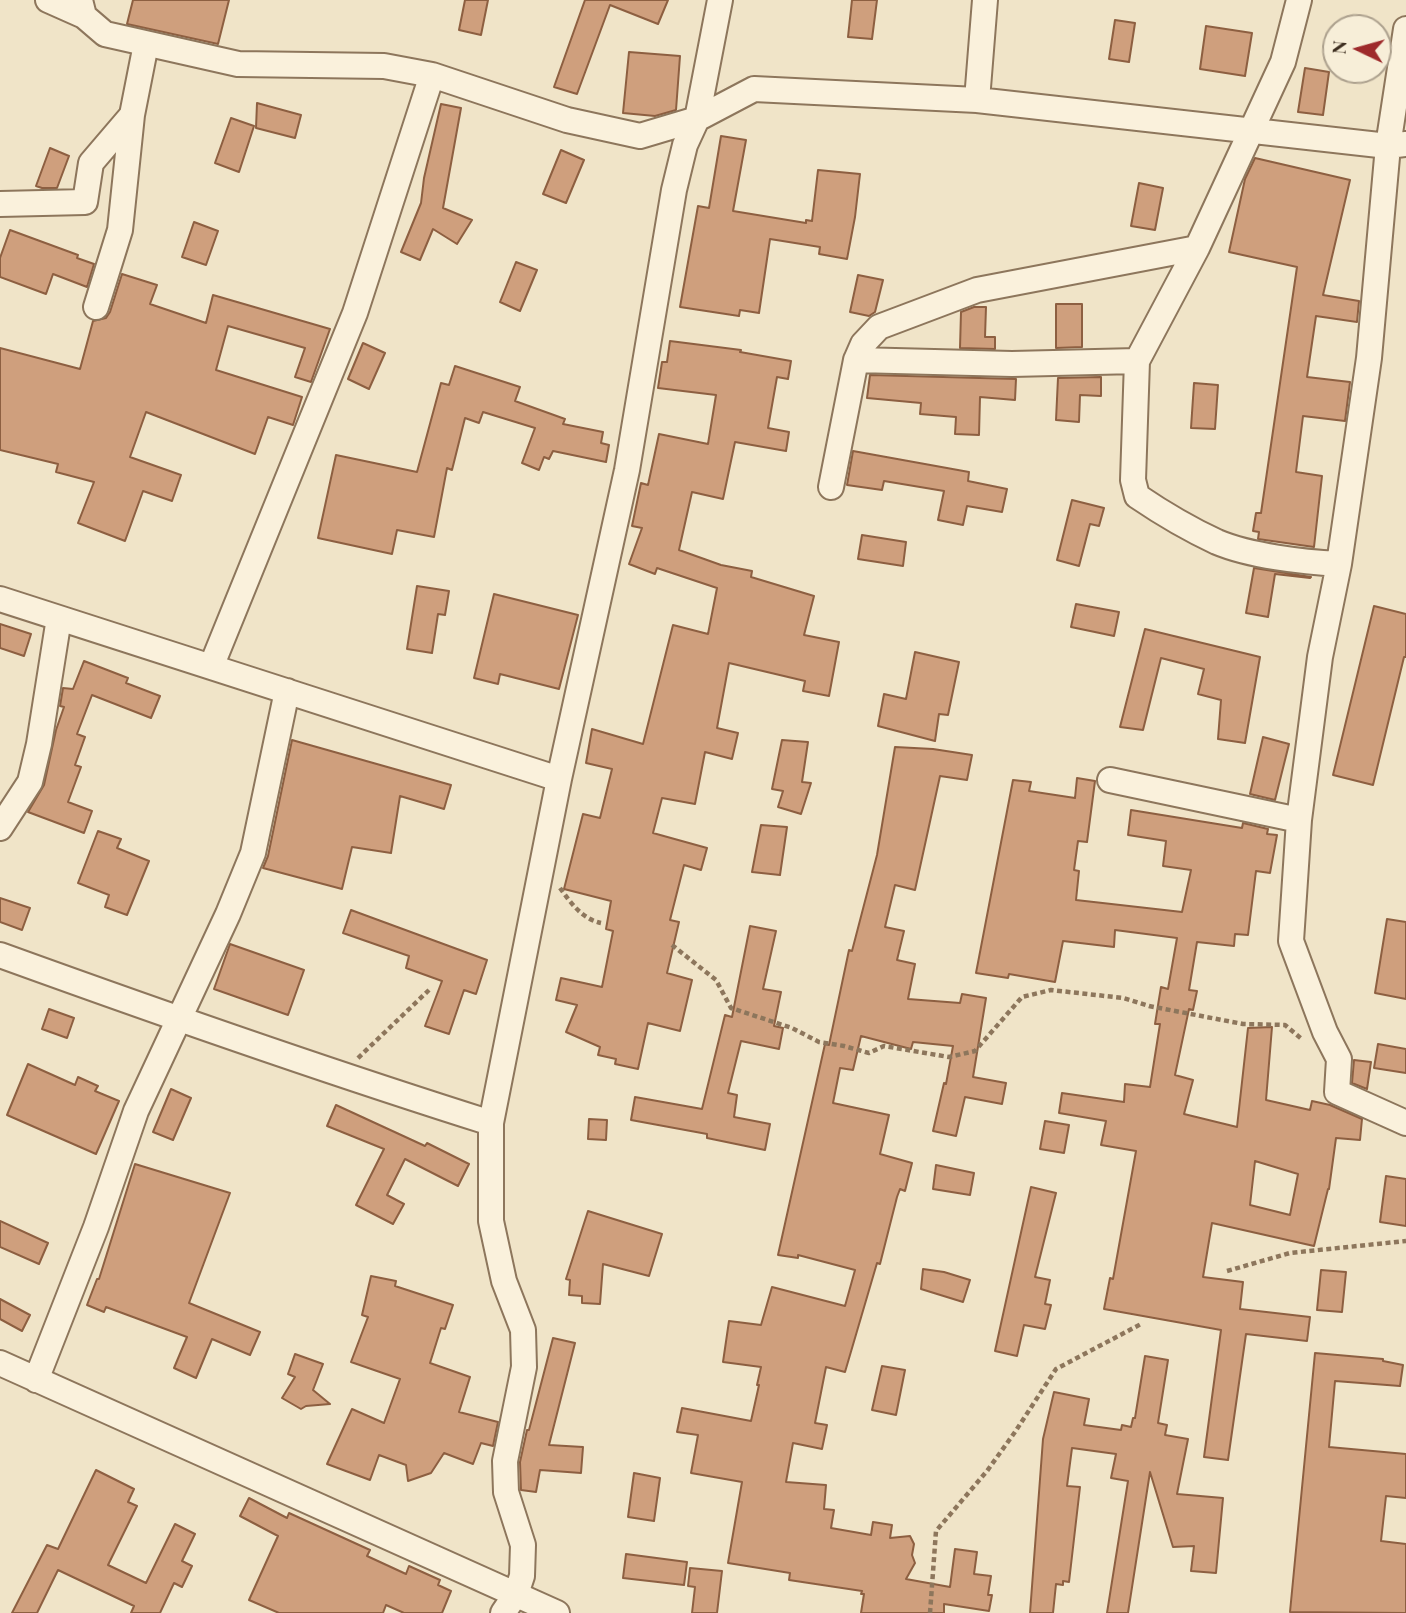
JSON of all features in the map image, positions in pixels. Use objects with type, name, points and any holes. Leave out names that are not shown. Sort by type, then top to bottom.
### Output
[{"type":"street","points":[[48,0],[82,8],[105,34],[146,44],[238,64],[384,66],[432,75],[567,120],[640,136],[697,119],[754,89],[977,100],[1397,145]]},
{"type":"street","points":[[510,1603],[522,1576],[523,1545],[506,1492],[505,1461],[524,1367],[523,1330],[504,1281],[491,1222],[491,1123],[559,779],[627,470],[674,190],[685,145],[697,119],[720,0]]},
{"type":"street","points":[[977,100],[985,0]]},
{"type":"street","points":[[1299,0],[1283,62],[1197,248],[1137,361],[1133,480],[1137,496],[1158,511],[1219,542],[1279,558],[1339,564]]},
{"type":"street","points":[[1406,29],[1395,203],[1339,564],[1320,657],[1299,820],[1291,940],[1325,1032],[1339,1059],[1337,1092],[1406,1123]]},
{"type":"street","points":[[96,307],[120,230],[132,115],[146,44]]},
{"type":"street","points":[[211,667],[355,313],[432,75]]},
{"type":"street","points":[[0,204],[85,202],[91,163],[132,115]]},
{"type":"street","points":[[831,487],[856,360],[863,344],[879,327],[977,290],[1197,248]]},
{"type":"street","points":[[856,360],[1012,364],[1137,361]]},
{"type":"street","points":[[0,599],[559,779]]},
{"type":"street","points":[[0,828],[30,782],[39,744],[59,618]]},
{"type":"street","points":[[36,1380],[96,1227],[136,1111],[180,1021],[253,853],[287,691]]},
{"type":"street","points":[[1110,780],[1299,820]]},
{"type":"street","points":[[0,955],[180,1021],[491,1123]]},
{"type":"street","points":[[0,1363],[510,1603],[547,1611]]},
{"type":"path","points":[[543,865],[572,904],[590,920],[601,923]]},
{"type":"path","points":[[672,945],[716,980],[732,1008],[792,1028],[820,1042],[869,1053],[884,1046],[949,1057],[975,1051],[1022,997],[1051,990],[1123,998],[1149,1006],[1243,1024],[1285,1025],[1304,1041]]},
{"type":"path","points":[[340,1075],[429,990]]},
{"type":"path","points":[[1227,1271],[1290,1253],[1406,1241]]},
{"type":"path","points":[[930,1613],[936,1531],[987,1471],[1056,1370],[1141,1324]]},
{"type":"building","points":[[133,0],[229,0],[218,44],[127,24]]},
{"type":"building","points":[[465,0],[488,0],[481,35],[459,30]]},
{"type":"building","points":[[585,0],[668,0],[658,24],[610,5],[577,94],[554,87]]},
{"type":"building","points":[[852,0],[877,0],[872,39],[848,37]]},
{"type":"building","points":[[1115,20],[1135,23],[1129,62],[1109,59]]},
{"type":"building","points":[[1206,26],[1252,33],[1245,76],[1200,69]]},
{"type":"building","points":[[629,52],[680,56],[676,110],[655,116],[623,113]]},
{"type":"building","points":[[1305,68],[1322,71],[1322,84],[1327,84],[1323,115],[1298,112]]},
{"type":"building","points":[[257,103],[301,115],[295,138],[256,128]]},
{"type":"building","points":[[441,104],[461,108],[443,208],[472,220],[457,244],[433,229],[420,260],[401,252],[421,203]]},
{"type":"building","points":[[231,118],[254,126],[239,172],[215,163]]},
{"type":"building","points":[[721,136],[746,140],[733,211],[806,223],[806,220],[812,221],[818,170],[860,174],[847,259],[819,254],[820,247],[770,239],[759,313],[740,310],[739,316],[680,307],[698,206],[709,208]]},
{"type":"building","points":[[50,148],[69,156],[57,188],[42,188],[36,186]]},
{"type":"building","points":[[561,150],[584,160],[566,203],[543,194]]},
{"type":"building","points":[[1255,158],[1350,180],[1323,295],[1359,301],[1357,322],[1316,316],[1307,377],[1350,382],[1345,421],[1303,416],[1296,472],[1322,476],[1314,547],[1258,539],[1259,532],[1253,531],[1256,513],[1261,513],[1297,267],[1229,252],[1245,179]]},
{"type":"building","points":[[1139,183],[1163,188],[1155,230],[1131,226]]},
{"type":"building","points":[[194,222],[218,231],[206,265],[182,257]]},
{"type":"building","points":[[10,230],[78,255],[77,258],[94,264],[87,287],[53,274],[46,294],[0,277],[0,258]]},
{"type":"building","points":[[516,262],[537,270],[520,311],[500,302]]},
{"type":"building","points":[[122,274],[157,285],[150,304],[206,323],[213,295],[330,329],[311,382],[295,377],[305,348],[228,326],[216,370],[302,397],[293,425],[268,417],[255,454],[146,412],[130,457],[181,475],[172,501],[143,491],[125,541],[78,523],[94,482],[56,472],[58,464],[0,450],[0,348],[80,369],[93,321],[106,318],[110,312]]},
{"type":"building","points":[[858,275],[883,280],[875,312],[869,316],[850,312]]},
{"type":"building","points":[[1056,304],[1082,304],[1082,347],[1056,348]]},
{"type":"building","points":[[974,307],[986,307],[985,337],[995,337],[995,349],[960,348],[961,312]]},
{"type":"building","points":[[670,341],[741,350],[740,352],[791,361],[788,379],[777,377],[768,428],[789,432],[786,451],[735,442],[723,499],[692,492],[679,550],[721,565],[752,571],[751,577],[814,596],[804,635],[839,642],[829,696],[803,691],[805,681],[729,663],[717,728],[738,733],[732,759],[705,752],[695,804],[662,798],[653,833],[707,848],[701,870],[684,865],[670,920],[679,922],[667,973],[692,980],[680,1031],[648,1023],[638,1069],[615,1064],[616,1059],[598,1055],[600,1047],[566,1032],[577,1005],[556,1000],[561,978],[602,987],[613,931],[606,929],[611,901],[564,889],[583,814],[600,818],[612,769],[586,763],[592,729],[643,744],[673,625],[708,634],[717,588],[657,568],[655,574],[629,564],[642,528],[632,526],[641,483],[648,485],[659,434],[708,444],[716,395],[658,388],[662,362],[667,362]]},
{"type":"building","points":[[363,343],[385,353],[369,389],[348,379]]},
{"type":"building","points":[[455,366],[520,387],[515,401],[565,419],[563,424],[603,432],[601,443],[609,445],[606,462],[553,451],[549,459],[544,457],[539,470],[522,463],[535,428],[483,412],[479,423],[465,418],[452,470],[447,468],[434,537],[397,530],[392,554],[318,538],[336,455],[417,472],[441,383],[449,385]]},
{"type":"building","points":[[870,375],[1016,379],[1015,400],[980,397],[979,435],[955,434],[956,417],[920,414],[921,403],[867,398]]},
{"type":"building","points":[[1101,377],[1101,396],[1080,395],[1079,422],[1056,420],[1058,378]]},
{"type":"building","points":[[1194,383],[1218,385],[1215,429],[1191,428]]},
{"type":"building","points":[[853,451],[969,472],[968,481],[1007,489],[1002,512],[967,506],[963,525],[938,520],[944,491],[884,481],[882,490],[847,485]]},
{"type":"building","points":[[1072,500],[1104,508],[1099,526],[1090,524],[1079,566],[1057,560]]},
{"type":"building","points":[[862,535],[906,542],[903,566],[858,559]]},
{"type":"building","points":[[1254,568],[1311,577],[1275,574],[1268,617],[1246,613]]},
{"type":"building","points":[[417,586],[449,591],[445,615],[438,614],[432,653],[407,649]]},
{"type":"building","points":[[494,594],[578,615],[559,689],[500,674],[498,684],[474,678]]},
{"type":"building","points":[[1076,604],[1119,612],[1114,636],[1071,627]]},
{"type":"building","points":[[1374,606],[1406,614],[1406,657],[1373,785],[1333,775]]},
{"type":"building","points":[[0,624],[31,634],[24,656],[0,648]]},
{"type":"building","points":[[1145,629],[1260,657],[1245,743],[1218,739],[1221,700],[1198,694],[1204,669],[1161,658],[1143,730],[1120,727]]},
{"type":"building","points":[[915,652],[959,662],[948,715],[939,714],[935,741],[878,726],[884,694],[906,699]]},
{"type":"building","points":[[84,661],[128,678],[126,683],[160,696],[151,718],[92,695],[77,734],[85,737],[75,765],[81,767],[68,802],[92,811],[84,833],[28,812],[44,785],[64,707],[60,706],[63,688],[73,689]]},
{"type":"building","points":[[1263,737],[1289,744],[1275,800],[1250,794]]},
{"type":"building","points":[[292,740],[451,785],[444,809],[400,796],[391,853],[352,847],[342,889],[263,868],[268,856]]},
{"type":"building","points":[[782,740],[808,742],[802,782],[811,783],[801,814],[778,807],[783,791],[772,789]]},
{"type":"building","points":[[895,747],[972,755],[967,780],[940,776],[915,890],[895,885],[885,927],[904,931],[897,960],[915,964],[908,999],[960,1003],[962,994],[986,998],[973,1077],[1006,1083],[1002,1104],[965,1097],[956,1136],[933,1131],[953,1046],[913,1042],[911,1049],[861,1036],[853,1070],[840,1068],[833,1103],[889,1115],[880,1154],[912,1163],[905,1191],[900,1189],[897,1197],[880,1264],[877,1263],[845,1372],[826,1367],[815,1423],[827,1425],[822,1449],[793,1443],[786,1482],[826,1485],[824,1509],[834,1510],[831,1528],[871,1535],[873,1522],[892,1525],[890,1538],[910,1536],[914,1544],[912,1555],[915,1563],[906,1579],[950,1587],[955,1549],[977,1552],[974,1574],[991,1576],[989,1611],[944,1604],[944,1613],[861,1613],[864,1594],[861,1594],[862,1591],[789,1580],[790,1573],[728,1563],[742,1482],[691,1473],[698,1435],[677,1432],[682,1408],[751,1421],[761,1367],[723,1362],[729,1321],[761,1325],[772,1287],[845,1306],[855,1270],[798,1255],[798,1258],[778,1255],[825,1044],[829,1045],[849,950],[852,951],[877,855]]},
{"type":"building","points":[[1077,778],[1095,781],[1087,842],[1078,841],[1074,870],[1079,871],[1076,900],[1182,912],[1191,870],[1163,866],[1166,841],[1128,835],[1131,810],[1242,828],[1243,823],[1268,829],[1267,834],[1277,835],[1270,873],[1256,871],[1248,935],[1235,934],[1234,946],[1197,942],[1189,990],[1197,991],[1193,1010],[1189,1009],[1175,1075],[1193,1080],[1184,1114],[1237,1127],[1248,1028],[1272,1027],[1266,1100],[1310,1110],[1312,1101],[1330,1105],[1362,1119],[1360,1140],[1336,1138],[1329,1189],[1314,1246],[1212,1223],[1203,1277],[1243,1282],[1240,1309],[1310,1317],[1307,1341],[1246,1334],[1228,1460],[1204,1457],[1221,1330],[1104,1309],[1110,1278],[1113,1279],[1136,1151],[1101,1145],[1106,1121],[1059,1113],[1062,1093],[1124,1102],[1125,1084],[1150,1087],[1160,1024],[1155,1024],[1161,987],[1168,989],[1177,938],[1115,930],[1114,947],[1063,941],[1055,982],[1009,974],[1008,978],[976,973],[1013,780],[1031,782],[1029,791],[1075,798]],"holes":[[[1255,1161],[1298,1174],[1290,1215],[1250,1205]]]},
{"type":"building","points":[[761,825],[787,827],[780,875],[752,872]]},
{"type":"building","points":[[98,831],[121,839],[117,848],[149,861],[127,915],[105,907],[109,895],[78,883]]},
{"type":"building","points":[[0,898],[30,908],[22,930],[0,922]]},
{"type":"building","points":[[351,910],[487,960],[476,994],[464,990],[449,1034],[425,1026],[442,981],[406,968],[409,956],[343,933]]},
{"type":"building","points":[[1387,919],[1406,922],[1406,999],[1375,993]]},
{"type":"building","points":[[750,926],[776,931],[763,989],[781,992],[774,1026],[783,1028],[779,1049],[741,1041],[728,1093],[737,1095],[734,1117],[770,1124],[765,1150],[707,1138],[707,1134],[631,1120],[635,1097],[702,1109],[725,1015],[732,1017]]},
{"type":"building","points":[[230,944],[304,970],[288,1015],[214,989]]},
{"type":"building","points":[[49,1009],[74,1018],[67,1038],[42,1029]]},
{"type":"building","points":[[1378,1044],[1406,1049],[1406,1073],[1374,1068]]},
{"type":"building","points":[[1354,1060],[1371,1062],[1367,1089],[1352,1083]]},
{"type":"building","points":[[28,1064],[75,1085],[78,1077],[98,1086],[95,1091],[119,1101],[96,1154],[7,1115]]},
{"type":"building","points":[[171,1089],[191,1098],[173,1140],[153,1132]]},
{"type":"building","points":[[336,1105],[425,1146],[427,1143],[469,1164],[458,1186],[405,1159],[387,1195],[404,1204],[393,1224],[356,1205],[384,1149],[327,1126]]},
{"type":"building","points":[[589,1119],[607,1120],[606,1140],[588,1139]]},
{"type":"building","points":[[1045,1121],[1069,1125],[1064,1153],[1040,1149]]},
{"type":"building","points":[[135,1164],[230,1193],[189,1303],[260,1332],[250,1355],[212,1339],[196,1378],[174,1368],[187,1337],[106,1307],[104,1312],[87,1305],[99,1279]]},
{"type":"building","points":[[936,1165],[974,1173],[970,1195],[933,1189]]},
{"type":"building","points":[[1386,1176],[1406,1179],[1406,1226],[1380,1222]]},
{"type":"building","points":[[1031,1187],[1056,1193],[1035,1277],[1050,1280],[1045,1304],[1051,1305],[1045,1329],[1024,1325],[1017,1356],[995,1351]]},
{"type":"building","points":[[588,1211],[662,1234],[649,1276],[603,1264],[600,1304],[582,1303],[582,1296],[569,1295],[570,1280],[566,1279]]},
{"type":"building","points":[[0,1221],[48,1243],[39,1264],[0,1247]]},
{"type":"building","points":[[923,1269],[970,1280],[963,1302],[921,1289]]},
{"type":"building","points":[[1321,1270],[1346,1272],[1342,1312],[1317,1310]]},
{"type":"building","points":[[371,1276],[396,1281],[395,1286],[453,1305],[445,1329],[441,1328],[430,1363],[470,1377],[459,1412],[498,1422],[493,1446],[481,1443],[473,1464],[444,1453],[431,1473],[408,1481],[406,1465],[379,1455],[370,1480],[327,1464],[352,1409],[384,1423],[400,1379],[351,1362],[368,1317],[362,1315]]},
{"type":"building","points":[[0,1299],[30,1315],[22,1331],[0,1319]]},
{"type":"building","points":[[553,1338],[575,1343],[549,1445],[583,1447],[581,1473],[540,1470],[536,1492],[521,1490],[520,1462]]},
{"type":"building","points":[[1315,1353],[1383,1359],[1403,1365],[1400,1386],[1335,1381],[1329,1447],[1406,1454],[1406,1498],[1386,1496],[1381,1541],[1406,1544],[1406,1613],[1290,1612]]},
{"type":"building","points":[[295,1354],[323,1364],[313,1390],[330,1404],[306,1406],[301,1409],[282,1398],[295,1377],[288,1374]]},
{"type":"building","points":[[1145,1356],[1168,1360],[1158,1423],[1167,1425],[1165,1435],[1188,1439],[1177,1494],[1223,1498],[1216,1573],[1191,1571],[1194,1546],[1173,1547],[1150,1472],[1128,1613],[1107,1613],[1128,1481],[1111,1478],[1116,1454],[1072,1448],[1067,1486],[1080,1487],[1069,1582],[1056,1584],[1053,1613],[1030,1613],[1043,1439],[1054,1392],[1089,1399],[1084,1425],[1121,1430],[1122,1425],[1131,1427],[1135,1418]]},
{"type":"building","points":[[882,1366],[905,1370],[896,1415],[872,1410]]},
{"type":"building","points":[[96,1470],[134,1489],[128,1502],[137,1506],[108,1565],[146,1583],[175,1524],[195,1534],[182,1561],[192,1566],[182,1587],[174,1583],[160,1613],[131,1613],[134,1606],[58,1570],[37,1613],[12,1613],[47,1545],[58,1549]]},
{"type":"building","points":[[634,1473],[660,1478],[654,1521],[628,1517]]},
{"type":"building","points":[[249,1498],[287,1518],[289,1513],[370,1550],[367,1556],[406,1574],[409,1566],[440,1580],[438,1585],[451,1591],[442,1613],[404,1613],[386,1605],[383,1613],[279,1613],[249,1600],[278,1536],[240,1516]]},
{"type":"building","points":[[626,1554],[687,1562],[684,1585],[623,1578]]},
{"type":"building","points":[[690,1568],[722,1571],[717,1613],[692,1613],[695,1587],[688,1586]]}]
